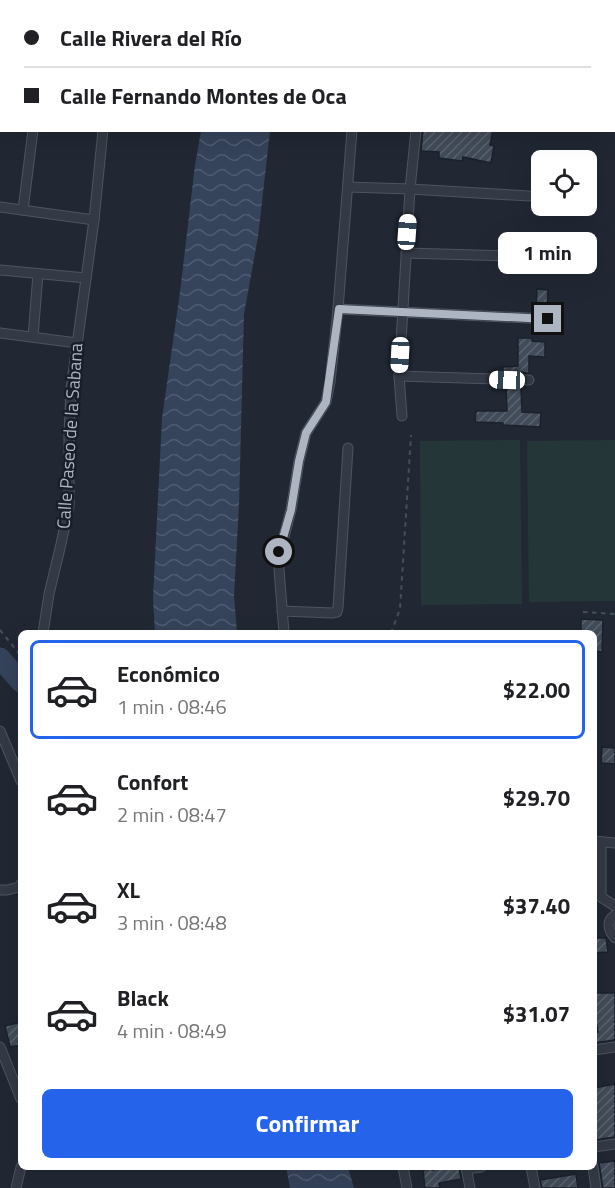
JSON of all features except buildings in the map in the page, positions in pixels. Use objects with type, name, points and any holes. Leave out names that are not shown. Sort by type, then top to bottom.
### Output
[{"type":"street","points":[[23,210],[33,132]]},
{"type":"street","name":"Calle Paseo de la Sabana","points":[[43,630],[48,594],[69,507],[71,389],[94,220],[103,132]]},
{"type":"street","points":[[284,630],[279,552],[291,510],[306,433],[326,402],[339,309],[352,132]]},
{"type":"street","points":[[402,416],[399,376],[410,189],[416,132]]},
{"type":"street","points":[[348,187],[529,196]]},
{"type":"street","points":[[0,207],[94,220]]},
{"type":"street","points":[[406,253],[545,257]]},
{"type":"street","points":[[0,270],[86,278]]},
{"type":"street","points":[[33,337],[38,274]]},
{"type":"street","points":[[339,309],[548,319]]},
{"type":"street","points":[[0,333],[77,343]]},
{"type":"street","points":[[399,376],[529,380]]},
{"type":"street","points":[[282,611],[337,612],[348,448]]},
{"type":"street","points":[[0,731],[18,774]]},
{"type":"street","points":[[615,843],[597,842],[601,897],[615,906]]},
{"type":"street","points":[[0,890],[18,887]]},
{"type":"street","points":[[615,915],[608,924],[615,938]]},
{"type":"street","points":[[0,1047],[18,1092]]},
{"type":"street","points":[[597,1050],[615,1047]]},
{"type":"street","points":[[597,1147],[615,1144]]},
{"type":"street","points":[[16,1188],[20,1170]]},
{"type":"street","points":[[404,1170],[407,1188]]},
{"type":"street","points":[[466,1170],[470,1188]]},
{"type":"street","points":[[532,1170],[535,1188]]},
{"type":"street","points":[[593,1170],[596,1188]]},
{"type":"path","points":[[392,630],[400,609],[411,435]]},
{"type":"path","points":[[583,612],[615,615]]},
{"type":"path","points":[[0,630],[18,652]]},
{"type":"shaded area","points":[[520,440],[522,604],[421,605],[420,441]]},
{"type":"shaded area","points":[[615,440],[615,601],[529,602],[527,441]]},
{"type":"water","points":[[201,132],[270,132],[258,237],[244,314],[234,596],[237,630],[155,630],[153,598],[162,418]]},
{"type":"water","points":[[287,1170],[349,1170],[354,1188],[290,1188]]},
{"type":"waterway","points":[[0,658],[18,679]]},
{"type":"route","points":[[279,552],[291,510],[306,433],[326,402],[339,309],[548,319]]}]
